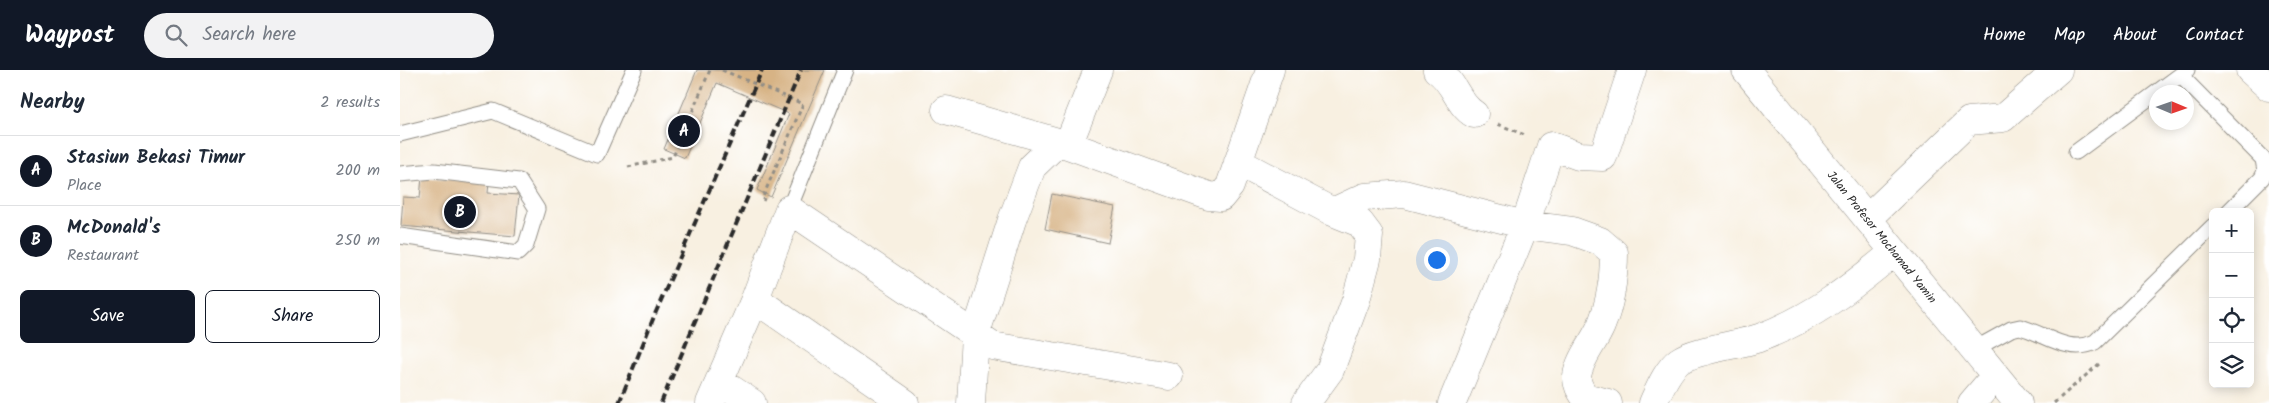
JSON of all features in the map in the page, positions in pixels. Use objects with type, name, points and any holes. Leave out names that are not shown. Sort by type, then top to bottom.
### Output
[{"type":"street","points":[[971,403],[974,336],[1032,167],[1063,143],[1098,70]]},
{"type":"street","points":[[946,110],[1063,143],[1209,196],[1221,197],[1230,186],[1270,70]]},
{"type":"street","points":[[1437,70],[1451,81],[1464,105],[1474,114]]},
{"type":"street","points":[[1452,403],[1525,225],[1550,146],[1579,156],[1603,157],[1632,70]]},
{"type":"street","name":"Jalan Profesor Mochamad Yamin","points":[[1746,70],[2018,403]]},
{"type":"street","points":[[1868,218],[1968,121],[2003,118],[2058,70]]},
{"type":"street","points":[[2250,70],[2269,86]]},
{"type":"street","points":[[1238,162],[1333,212],[1360,223],[1366,228],[1369,235],[1367,258],[1356,300],[1330,370],[1311,401]]},
{"type":"street","points":[[1333,212],[1365,197],[1404,194],[1525,225],[1572,231],[1600,241],[1614,253],[1614,274],[1601,326],[1582,360],[1577,377],[1578,387],[1586,397],[1608,403]]},
{"type":"street","points":[[752,403],[714,392],[756,299],[790,209],[974,336],[992,346],[1169,376]]},
{"type":"street","points":[[1653,403],[1677,362],[1688,356],[1758,338],[1827,306],[1894,252]]},
{"type":"street","points":[[756,299],[905,403]]},
{"type":"street","points":[[1972,403],[1995,376]]},
{"type":"lane","points":[[400,134],[493,111],[597,154],[634,70]]},
{"type":"lane","points":[[790,209],[845,70]]},
{"type":"lane","points":[[2076,152],[2183,73],[2263,159],[2265,165],[2262,178],[2232,208]]},
{"type":"lane","points":[[400,174],[434,171],[519,181],[537,209],[526,245],[518,253],[400,236]]},
{"type":"lane","points":[[1973,350],[2011,329],[2020,327],[2075,347],[2086,347],[2094,342],[2209,230]]},
{"type":"path","points":[[628,168],[672,157],[710,70]]},
{"type":"path","points":[[722,70],[803,104],[762,199]]},
{"type":"path","points":[[1474,114],[1550,146]]},
{"type":"building","points":[[697,70],[825,70],[771,197],[757,190],[789,114],[717,83],[685,158],[664,149]]},
{"type":"building","points":[[422,177],[489,182],[488,193],[519,195],[515,236],[401,226],[403,197],[420,198]]},
{"type":"building","points":[[1052,194],[1115,207],[1108,243],[1045,229]]},
{"type":"railway","points":[[619,403],[655,314],[762,70]]},
{"type":"railway","points":[[661,403],[801,70]]},
{"type":"place","name":"Stasiun Bekasi Timur","points":[[684,131]]},
{"type":"place","name":"McDonald's","points":[[460,212]]}]
